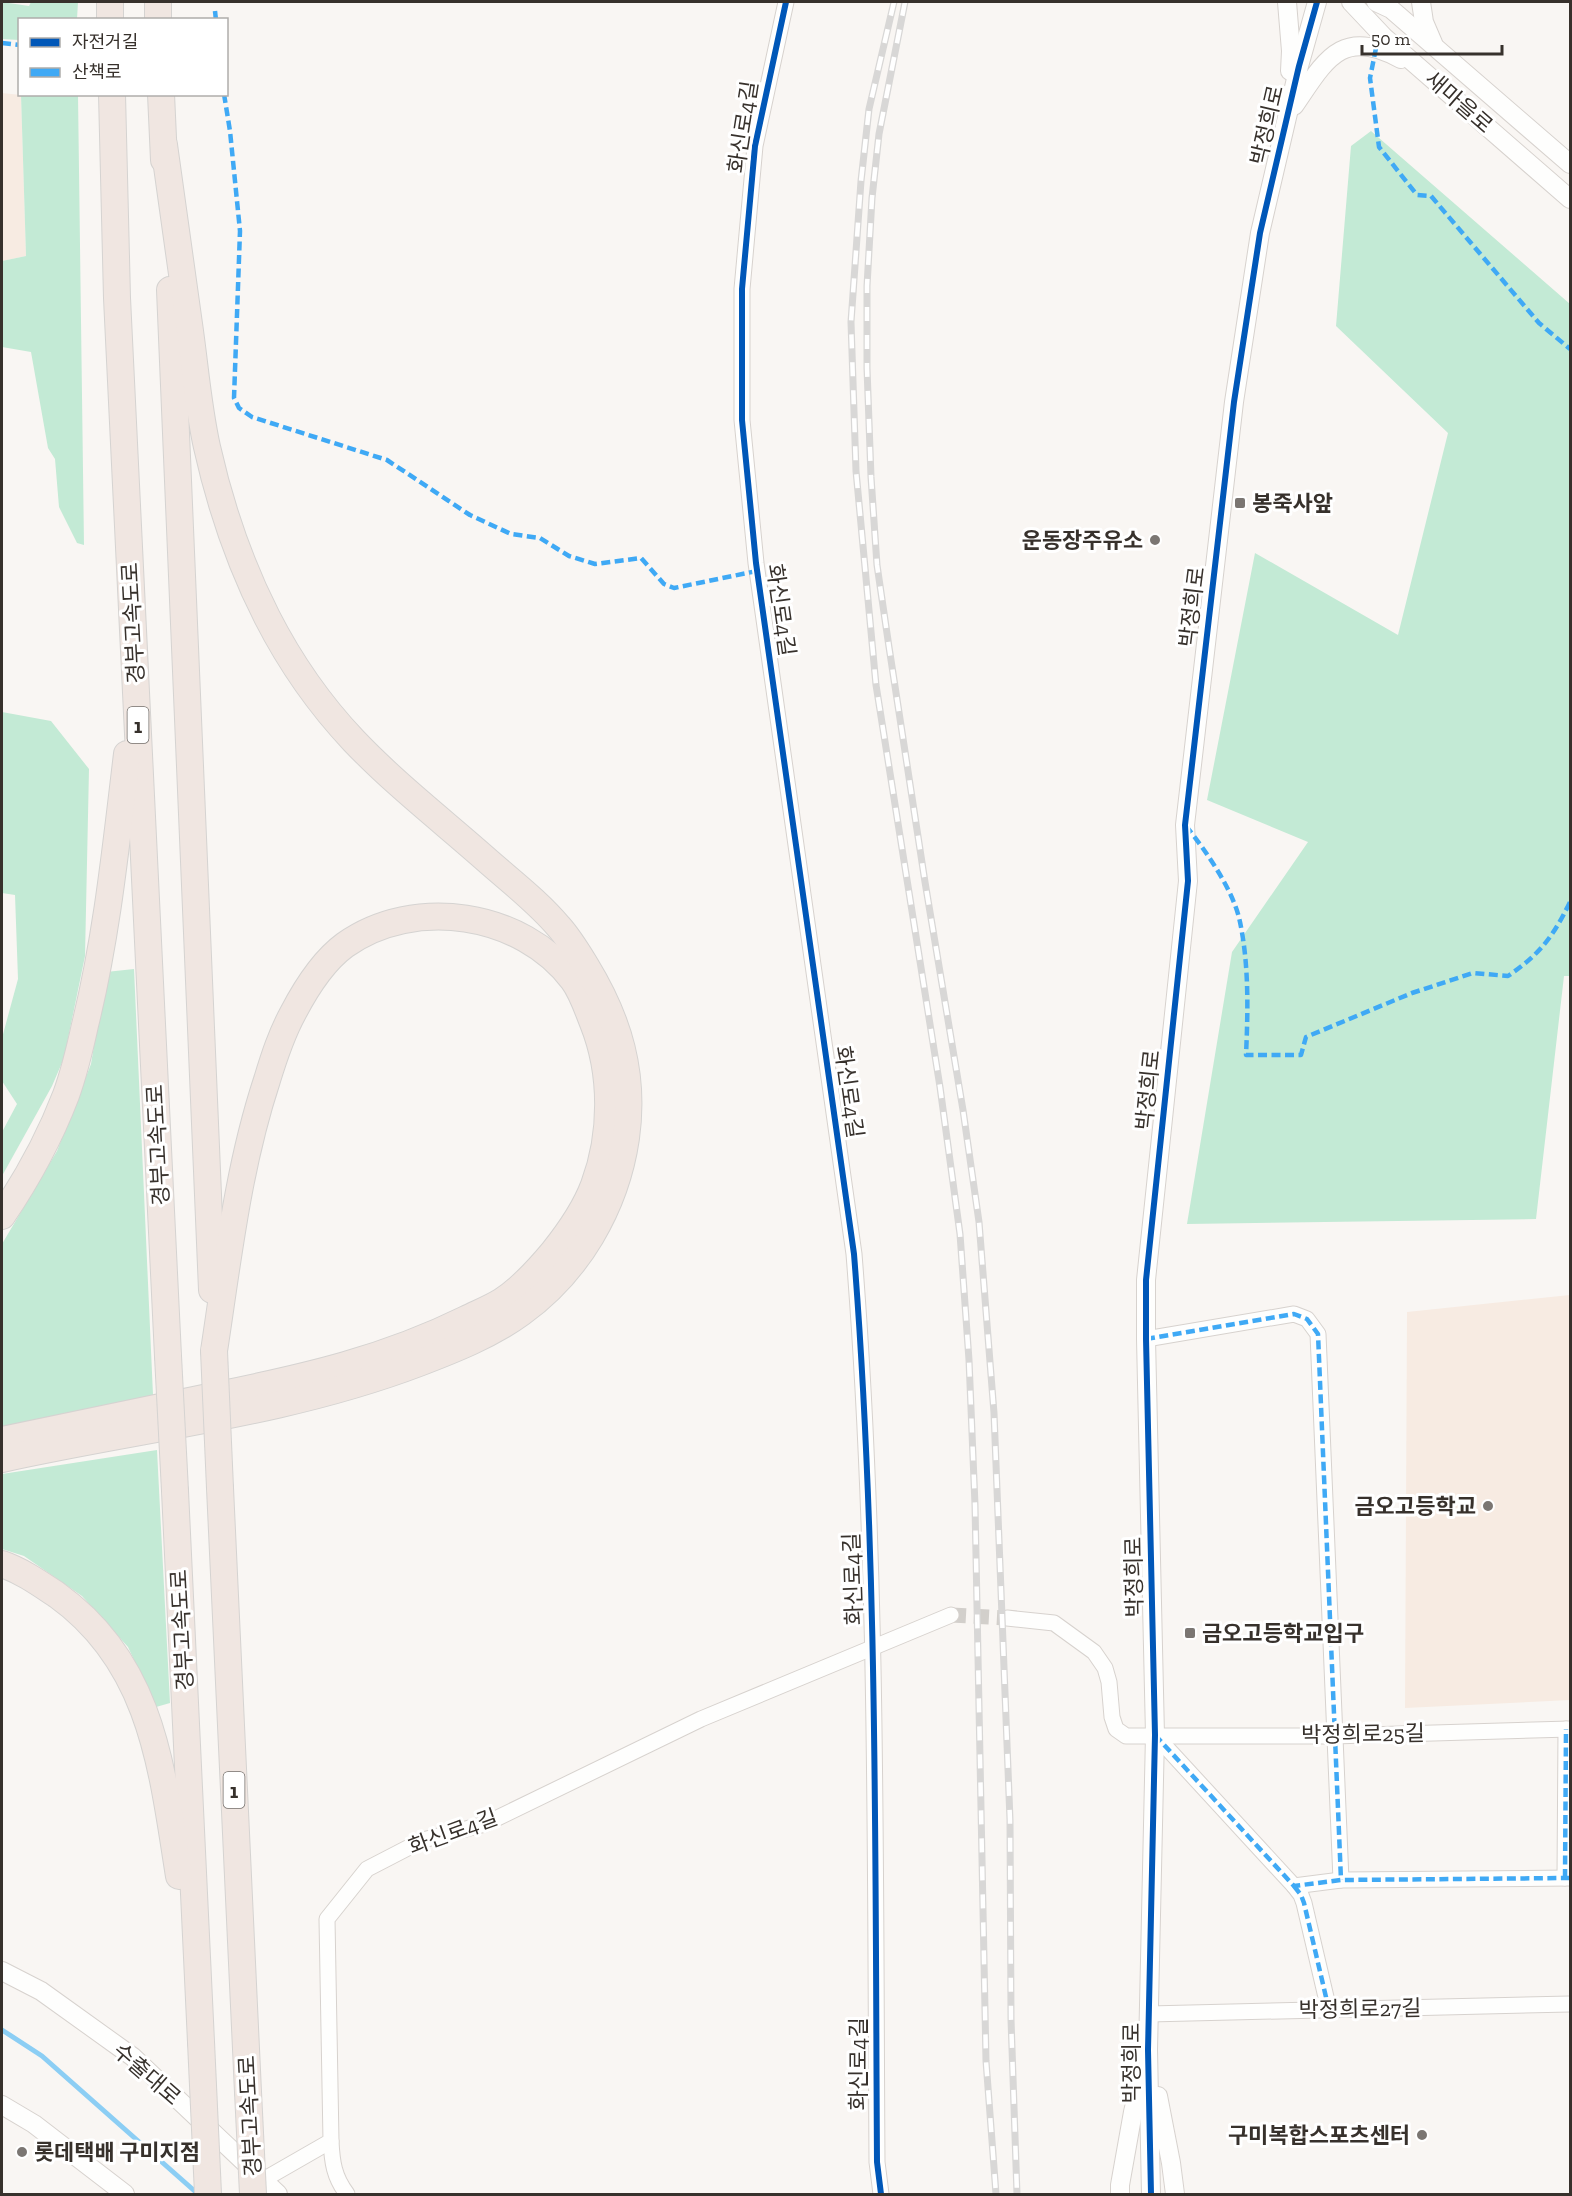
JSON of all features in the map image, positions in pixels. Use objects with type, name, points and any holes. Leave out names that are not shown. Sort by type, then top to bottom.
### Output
[{"type":"highway","points":[[110,2],[110,18]]},
{"type":"highway","points":[[158,2],[158,18]]},
{"type":"highway","name":"경부고속도로","points":[[112,96],[117,298],[208,2194]]},
{"type":"highway","name":"경부고속도로","points":[[162,97],[220,1488],[249,2092],[258,2187]]},
{"type":"highway","points":[[2,1459],[250,1411],[339,1389],[382,1377],[441,1355],[494,1330],[520,1314],[544,1295],[569,1269],[585,1247],[601,1219],[615,1186],[623,1159],[628,1126],[625,1054],[600,988],[560,928],[530,898],[402,787],[354,741],[299,673],[267,617],[244,565],[222,504],[206,443],[164,145]]},
{"type":"highway","points":[[2,1216],[47,1137],[66,1095],[81,1044],[93,994],[107,912],[135,680]]},
{"type":"highway","points":[[2,1440],[289,1380],[375,1358],[442,1331],[502,1301],[520,1287],[539,1269],[567,1234],[594,1186],[604,1147],[608,1114],[607,1083],[600,1041],[585,1002],[573,980],[555,961],[535,945],[511,931],[460,917],[429,916],[382,926],[343,946],[329,960],[293,1012],[279,1042],[257,1109],[242,1169],[214,1350]]},
{"type":"highway","points":[[2,1564],[17,1569],[68,1603],[107,1644],[129,1675],[154,1739],[161,1767],[199,1996]]},
{"type":"street","name":"화신로4길","points":[[786,2],[755,146],[742,289],[742,420],[756,563],[854,1254],[863,1365],[873,1648],[877,2162],[881,2194]]},
{"type":"street","points":[[1287,2],[1291,51],[1288,115]]},
{"type":"street","name":"박정희로","points":[[1151,2194],[1148,2050],[1155,1735],[1146,1280],[1188,881],[1185,825],[1234,402],[1260,233],[1317,2]]},
{"type":"street","name":"새마을로","points":[[1351,2],[1383,37],[1570,199]]},
{"type":"street","name":"새마을로","points":[[1376,2],[1391,9],[1570,164]]},
{"type":"street","points":[[1421,2],[1424,22],[1435,48]]},
{"type":"street","points":[[1288,115],[1319,70],[1333,55],[1348,46],[1366,45],[1376,48],[1426,74]]},
{"type":"street","points":[[1146,1339],[1294,1314],[1307,1319],[1318,1334],[1341,1880]]},
{"type":"street","name":"화신로4길","points":[[347,2194],[338,2183],[333,2166],[331,2141],[327,1919],[367,1869],[423,1840],[485,1824],[701,1719],[951,1615]]},
{"type":"street","name":"박정희로25길","points":[[1007,1618],[1054,1623],[1094,1652],[1105,1668],[1109,1682],[1112,1717],[1116,1730],[1126,1736],[1334,1736],[1568,1729]]},
{"type":"street","points":[[1294,1886],[1341,1880],[1568,1878],[1568,1729]]},
{"type":"street","points":[[1155,1735],[1301,1895],[1329,2010]]},
{"type":"street","name":"수출대로","points":[[2,1971],[41,1991],[133,2057],[258,2187],[278,2194]]},
{"type":"street","name":"박정희로27길","points":[[1149,2014],[1570,2004]]},
{"type":"street","points":[[1120,2194],[1133,2112],[1148,2050]]},
{"type":"street","points":[[1148,2050],[1175,2194]]},
{"type":"street","points":[[2,2105],[34,2124],[125,2194]]},
{"type":"street","points":[[258,2187],[331,2141]]},
{"type":"shaded area","points":[[2,93],[21,96],[26,256],[2,261]]},
{"type":"shaded area","name":"금오고등학교","points":[[1570,1295],[1570,1700],[1405,1708],[1407,1312]]},
{"type":"green space","points":[[2,2],[29,6],[31,2],[78,2],[77,18],[18,18],[18,40],[2,39]]},
{"type":"green space","points":[[21,96],[78,96],[84,545],[77,543],[59,507],[55,459],[48,448],[31,352],[2,347],[2,261],[26,256]]},
{"type":"green space","points":[[1371,131],[1570,304],[1570,976],[1564,976],[1536,1219],[1187,1224],[1232,952],[1308,842],[1207,800],[1255,553],[1398,635],[1448,433],[1336,326],[1351,146]]},
{"type":"green space","points":[[2,712],[51,721],[89,769],[85,956],[64,1058],[52,1086],[2,1176],[2,1132],[17,1104],[2,1081],[2,1038],[18,979],[15,895],[2,893]]},
{"type":"green space","points":[[134,969],[153,1395],[2,1429],[2,1244],[57,1151],[91,1064],[106,972]]},
{"type":"green space","points":[[157,1450],[170,1703],[156,1707],[128,1647],[82,1596],[24,1556],[2,1549],[2,1474]]},
{"type":"waterway","points":[[2,2030],[42,2056],[198,2194]]},
{"type":"tunnel","points":[[951,1615],[1007,1618]]},
{"type":"railway","points":[[894,2],[869,109],[861,181],[851,322],[856,471],[876,685],[940,1087],[960,1234],[969,1360],[975,1505],[986,2061],[996,2194]]},
{"type":"railway","points":[[905,2],[879,134],[872,198],[867,286],[871,477],[877,565],[979,1222],[994,1413],[1010,1820],[1011,2019],[1017,2194]]},
{"type":"marked path","points":[[215,11],[216,18]]},
{"type":"marked path","points":[[2,43],[18,45]]},
{"type":"marked path","points":[[1376,48],[1370,78],[1379,147],[1417,195],[1431,196],[1539,323],[1570,349]]},
{"type":"marked path","points":[[224,96],[240,231],[234,398],[239,408],[252,417],[387,460],[470,515],[511,534],[540,538],[569,556],[595,564],[641,558],[664,584],[674,588],[757,571]]},
{"type":"marked path","points":[[1186,826],[1226,885],[1237,910],[1243,938],[1246,971],[1246,1055],[1301,1055],[1306,1037],[1412,993],[1473,973],[1508,976],[1545,944],[1570,902]]},
{"type":"marked path","points":[[1146,1339],[1294,1314],[1307,1319],[1318,1334],[1341,1880]]},
{"type":"marked path","points":[[1565,1878],[1566,1729]]},
{"type":"marked path","points":[[1155,1735],[1294,1886],[1341,1880],[1570,1878]]},
{"type":"marked path","points":[[1294,1886],[1304,1903],[1329,2010]]},
{"type":"cycle path","points":[[786,2],[755,146],[742,289],[742,420],[756,563],[854,1254],[862,1367],[871,1594],[877,2162],[881,2194]]},
{"type":"cycle path","points":[[1151,2194],[1148,2050],[1155,1735],[1146,1280],[1188,881],[1185,825],[1234,402],[1260,233],[1299,66],[1317,2]]},
{"type":"place","name":"봉죽사앞","points":[[1240,503]]},
{"type":"place","name":"운동장주유소","points":[[1155,540]]},
{"type":"place","name":"금오고등학교","points":[[1488,1506]]},
{"type":"place","name":"금오고등학교입구","points":[[1190,1633]]},
{"type":"place","name":"구미복합스포츠센터","points":[[1422,2135]]},
{"type":"place","name":"롯데택배 구미지점","points":[[22,2152]]}]
